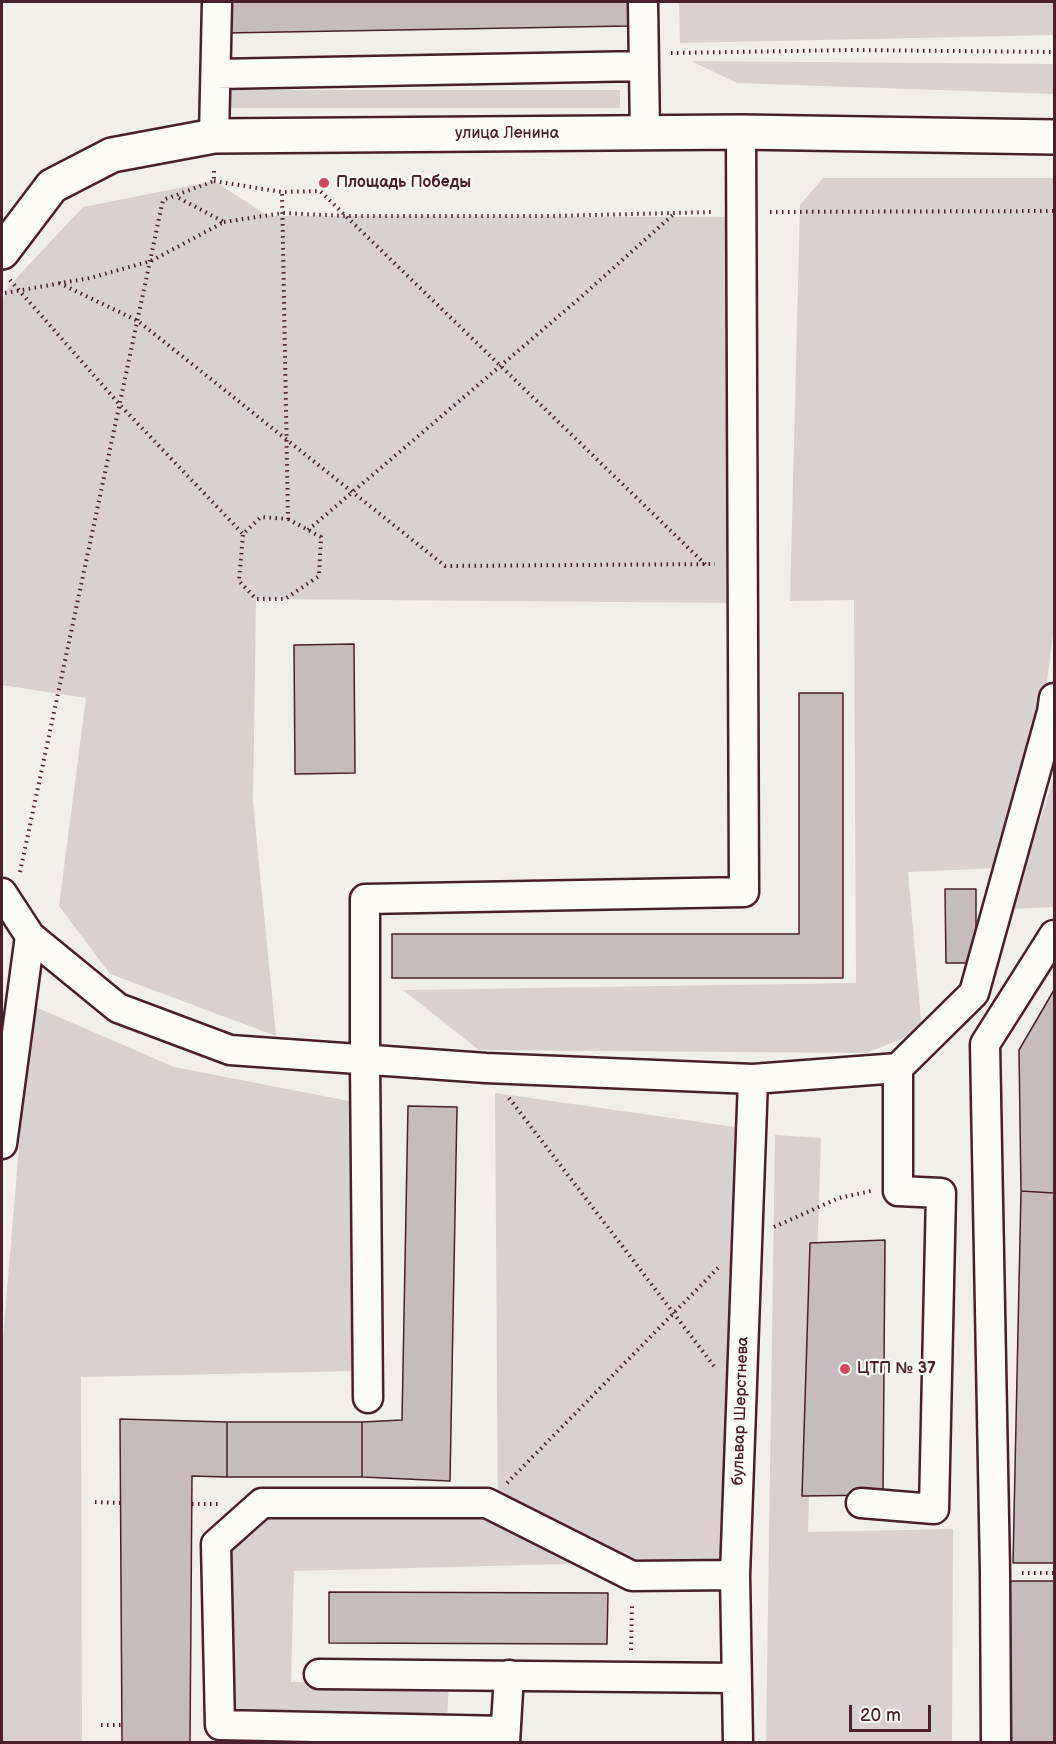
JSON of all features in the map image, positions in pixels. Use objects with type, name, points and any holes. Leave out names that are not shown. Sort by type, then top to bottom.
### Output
[{"type":"main road","name":"улица Ленина","points":[[4,265],[51,186],[112,155],[214,136],[741,132],[1054,137]]},
{"type":"street","points":[[214,136],[217,2]]},
{"type":"street","points":[[642,2],[645,134]]},
{"type":"street","points":[[216,74],[644,60]]},
{"type":"street","points":[[368,1398],[365,899],[744,892],[741,132]]},
{"type":"street","points":[[996,1743],[985,1044],[974,993],[1054,698]]},
{"type":"street","points":[[7,901],[30,936],[118,1008],[230,1050],[486,1068],[753,1079],[898,1068],[974,993]]},
{"type":"street","points":[[985,1044],[1054,935]]},
{"type":"street","points":[[2,1144],[30,936]]},
{"type":"street","points":[[861,1503],[934,1509],[941,1193],[898,1191],[898,1068]]},
{"type":"street","name":"бульвар Шерстнева","points":[[738,1743],[735,1575],[753,1079]]},
{"type":"street","points":[[509,1675],[505,1737],[220,1725],[216,1544],[262,1503],[487,1503],[632,1576],[735,1575]]},
{"type":"street","points":[[320,1674],[736,1678]]},
{"type":"path","points":[[644,60],[851,50],[1054,52]]},
{"type":"path","points":[[214,136],[214,181]]},
{"type":"path","points":[[7,901],[120,405],[164,200],[214,181],[282,192],[320,191],[707,565]]},
{"type":"path","points":[[282,192],[288,519]]},
{"type":"path","points":[[175,196],[224,222]]},
{"type":"path","points":[[5,293],[90,278],[151,261],[224,222],[283,213],[346,216],[551,216],[741,212],[1054,211]]},
{"type":"path","points":[[308,530],[580,298],[675,213]]},
{"type":"path","points":[[4,265],[19,290],[120,405],[243,534]]},
{"type":"path","points":[[59,283],[138,321],[445,566],[707,565],[742,562]]},
{"type":"path","points":[[261,517],[288,519],[321,537],[319,576],[285,599],[256,599],[240,581],[243,534],[261,517]]},
{"type":"path","points":[[486,1068],[714,1367]]},
{"type":"path","points":[[487,1503],[747,1239],[839,1198]]},
{"type":"path","points":[[95,1502],[120,1503]]},
{"type":"path","points":[[631,1677],[632,1576]]},
{"type":"path","points":[[101,1725],[122,1725]]},
{"type":"shaded area","points":[[679,2],[1054,2],[1054,35],[680,43]]},
{"type":"shaded area","points":[[691,61],[1054,64],[1054,94],[737,83]]},
{"type":"shaded area","points":[[224,90],[620,90],[620,108],[224,108]]},
{"type":"shaded area","points":[[823,178],[1054,178],[1054,627],[1044,705],[998,868],[908,872],[922,1031],[866,1053],[479,1050],[403,990],[856,983],[854,600],[790,601],[800,205]]},
{"type":"shaded area","points":[[214,181],[268,216],[739,217],[738,603],[256,599],[253,802],[276,1036],[110,974],[59,906],[86,698],[2,685],[2,301],[7,288],[83,207]]},
{"type":"shaded area","points":[[1054,777],[1054,907],[1011,909]]},
{"type":"shaded area","points":[[31,1005],[174,1067],[349,1101],[356,1371],[81,1377],[82,1742],[2,1742],[2,1349]]},
{"type":"shaded area","points":[[495,1093],[735,1127],[720,1560],[294,1571],[291,1682],[449,1681],[447,1719],[230,1717],[229,1553],[270,1512],[498,1519]]},
{"type":"shaded area","points":[[775,1135],[821,1138],[808,1532],[953,1529],[952,1742],[766,1742]]},
{"type":"building","points":[[223,2],[629,2],[629,26],[224,33]]},
{"type":"building","points":[[354,644],[355,773],[295,774],[294,645]]},
{"type":"building","points":[[799,693],[843,693],[843,978],[392,978],[392,934],[799,934]]},
{"type":"building","points":[[945,889],[976,889],[976,963],[946,963]]},
{"type":"building","points":[[1054,990],[1054,1193],[1021,1191],[1019,1050]]},
{"type":"building","points":[[408,1106],[457,1107],[450,1481],[362,1477],[362,1422],[402,1420]]},
{"type":"building","points":[[1021,1191],[1054,1193],[1054,1563],[1013,1563]]},
{"type":"building","name":"ЦТП № 37","points":[[885,1240],[883,1495],[802,1496],[810,1243]]},
{"type":"building","points":[[120,1419],[227,1422],[227,1477],[192,1476],[190,1742],[122,1742]]},
{"type":"building","points":[[227,1422],[362,1422],[362,1477],[227,1477]]},
{"type":"building","points":[[1008,1581],[1054,1581],[1054,1742],[1010,1742]]},
{"type":"building","points":[[329,1592],[608,1593],[607,1644],[329,1643]]},
{"type":"place","name":"Площадь Победы","points":[[324,183]]},
{"type":"place","name":"ЦТП № 37","points":[[845,1369]]}]
